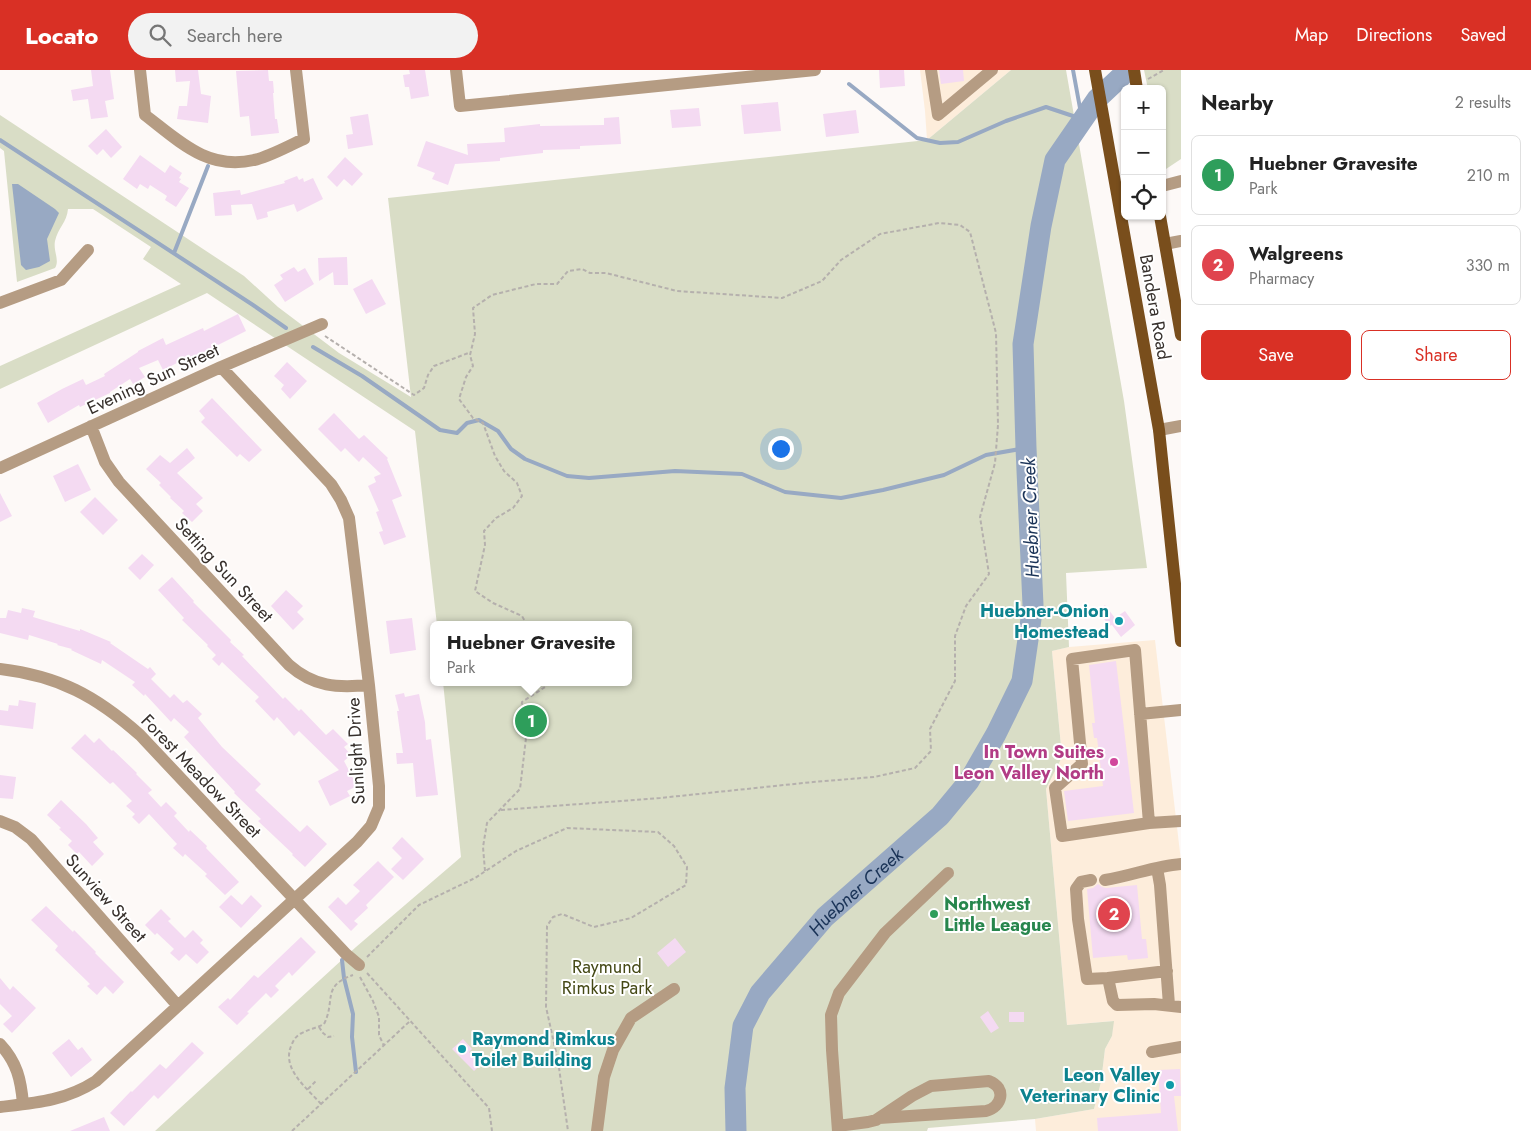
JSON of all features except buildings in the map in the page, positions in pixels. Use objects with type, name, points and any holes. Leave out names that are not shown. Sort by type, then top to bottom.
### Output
[{"type":"main road","name":"Bandera Road","points":[[1095,70],[1159,430],[1181,641]]},
{"type":"main road","points":[[1134,70],[1136,85]]},
{"type":"main road","name":"Bandera Road","points":[[1161,220],[1178,296],[1180,329]]},
{"type":"street","points":[[140,70],[145,115],[198,154],[213,160],[230,162],[255,160],[304,139],[296,70]]},
{"type":"street","points":[[456,70],[460,106],[815,70]]},
{"type":"street","points":[[931,70],[938,115],[992,70]]},
{"type":"street","points":[[1166,185],[1181,181]]},
{"type":"street","points":[[1165,244],[1181,242]]},
{"type":"street","points":[[0,303],[61,280],[88,250]]},
{"type":"street","name":"Evening Sun Street","points":[[0,468],[221,367],[317,326]]},
{"type":"street","name":"Sunlight Drive","points":[[0,1107],[43,1102],[64,1097],[86,1087],[105,1073],[357,842],[371,826],[379,807],[379,786],[369,685],[349,518],[331,484],[221,367]]},
{"type":"street","name":"Setting Sun Street","points":[[91,426],[105,462],[119,482],[289,665],[308,679],[323,685],[347,687],[369,685]]},
{"type":"street","points":[[1159,430],[1181,426]]},
{"type":"street","points":[[1148,823],[1135,650],[1072,659],[1082,764],[1055,788],[1062,836],[1148,823],[1181,821]]},
{"type":"street","name":"Forest Meadow Street","points":[[0,669],[19,671],[62,683],[102,704],[120,718],[140,735],[347,955],[359,965]]},
{"type":"street","points":[[1140,714],[1181,710]]},
{"type":"street","name":"Sunview Street","points":[[0,821],[15,827],[31,840],[178,1006]]},
{"type":"street","points":[[1105,880],[1181,864]]},
{"type":"street","points":[[1108,978],[1113,1001],[1117,1005],[1154,1004],[1175,1006],[1167,970],[1157,868]]},
{"type":"street","points":[[879,1118],[992,1110],[998,1104],[1001,1095],[995,1083],[989,1081],[931,1086],[879,1118],[838,1129],[831,1015],[839,993],[885,933],[948,873]]},
{"type":"street","points":[[1091,880],[1081,882],[1076,889],[1078,919],[1087,979],[1167,970]]},
{"type":"street","points":[[596,1131],[604,1077],[613,1050],[631,1018],[674,990]]},
{"type":"street","points":[[0,1044],[17,1070],[21,1084],[23,1104]]},
{"type":"street","points":[[1152,1052],[1181,1047]]},
{"type":"path","points":[[1148,79],[1164,70]]},
{"type":"path","points":[[501,810],[660,798],[874,777],[915,768],[931,752],[930,729],[955,681],[955,636],[966,606],[989,574],[980,517],[995,463],[998,424],[996,333],[970,232],[960,225],[939,223],[880,234],[841,260],[822,281],[782,298],[676,291],[606,273],[590,273],[582,269],[568,271],[557,284],[536,284],[492,295],[473,308],[475,334],[471,352],[473,366],[466,377],[459,399],[473,418],[483,423],[495,456],[504,471],[517,483],[522,496],[513,508],[496,518],[484,532],[485,545],[475,591],[492,603],[522,616],[525,621]]},
{"type":"path","points":[[317,326],[414,395],[424,388],[428,375],[434,366],[471,352]]},
{"type":"path","points":[[485,872],[483,847],[487,823],[520,789],[526,738],[520,726],[522,702],[545,686]]},
{"type":"path","points":[[492,1131],[489,1108],[359,965],[419,905],[476,878],[516,851],[567,828],[658,832],[674,846],[687,867],[686,885],[631,918],[594,927],[562,914],[553,917],[547,926],[546,1007],[558,1061],[568,1131]]},
{"type":"path","points":[[321,1104],[294,1075],[289,1063],[290,1049],[295,1038],[302,1032],[324,1024],[328,1017],[330,998],[334,986],[340,980],[354,975],[359,976],[362,980],[379,1017],[378,1035],[384,1046]]},
{"type":"path","points":[[362,980],[370,977]]},
{"type":"path","points":[[292,1131],[410,1021]]},
{"type":"path","points":[[319,1027],[328,1037],[334,1036]]},
{"type":"path","points":[[308,1089],[316,1081]]},
{"type":"shaded area","points":[[920,70],[1011,70],[927,140]]},
{"type":"shaded area","points":[[1155,640],[1181,861],[1181,1131],[1036,1131],[1035,1119],[1094,1109],[1101,1082],[1105,1049],[1112,1036],[1113,1021],[1067,1025],[1046,789],[1062,757],[1052,651],[1069,647]]},
{"type":"green space","name":"Raymund Rimkus Park","points":[[1011,70],[1066,70],[1124,401],[1147,568],[1066,573],[1069,647],[1052,651],[1062,757],[1046,789],[1067,1025],[1114,1021],[1112,1036],[1105,1049],[1101,1082],[1094,1109],[1035,1119],[928,1128],[927,1131],[155,1131],[356,947],[461,857],[443,686],[632,686],[632,621],[437,621],[415,431],[207,293],[0,389],[0,366],[181,284],[143,259],[151,247],[93,209],[68,209],[66,218],[55,241],[57,262],[55,268],[17,282],[4,151],[0,148],[0,115],[244,276],[278,307],[339,353],[411,397],[388,198],[927,140]]},
{"type":"green space","points":[[1144,70],[1181,70],[1181,159],[1166,169],[1166,85],[1147,85]]},
{"type":"water","points":[[12,184],[18,184],[59,213],[47,239],[50,261],[39,267],[26,270],[21,265]]},
{"type":"waterway","points":[[849,84],[917,138],[940,143],[958,142],[1006,121],[1046,107],[1082,119],[1073,70]]},
{"type":"waterway","name":"Huebner Creek","points":[[736,1131],[735,1088],[743,1026],[760,993],[825,917],[940,816],[969,781],[996,734],[1022,681],[1033,605],[1023,344],[1041,226],[1055,160],[1097,99],[1128,70]]},
{"type":"waterway","points":[[0,140],[286,328]]},
{"type":"waterway","points":[[174,253],[208,166]]},
{"type":"waterway","points":[[313,347],[362,376],[440,430],[457,433],[467,423],[479,420],[498,431],[511,449],[525,459],[567,476],[589,478],[675,471],[742,474],[785,492],[841,498],[944,475],[986,455],[1026,448]]},
{"type":"waterway","points":[[342,960],[344,978],[353,1014],[352,1037],[356,1072]]},
{"type":"place","name":"Huebner-Onion Homestead","points":[[1119,621]]},
{"type":"place","name":"Huebner Gravesite","points":[[531,721]]},
{"type":"place","name":"In Town Suites Leon Valley North","points":[[1114,762]]},
{"type":"place","name":"Northwest Little League","points":[[934,914]]},
{"type":"place","name":"Walgreens","points":[[1114,914]]},
{"type":"place","name":"Raymond Rimkus Toilet Building","points":[[462,1049]]},
{"type":"place","name":"Leon Valley Veterinary Clinic","points":[[1170,1085]]}]
